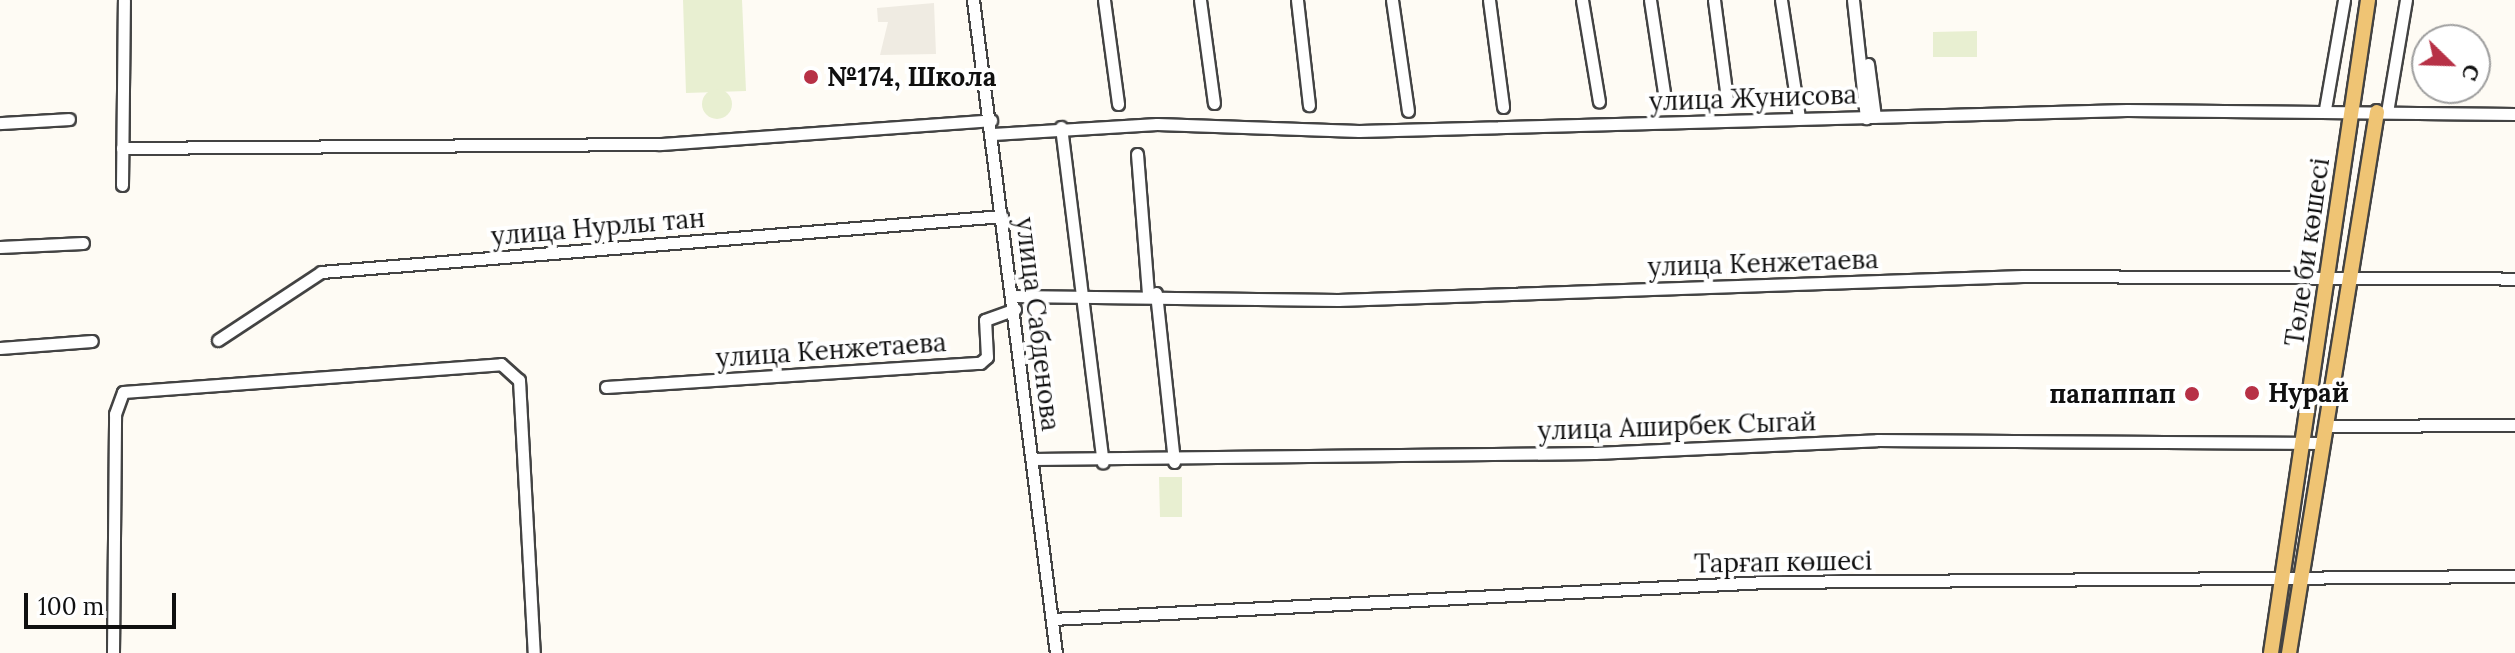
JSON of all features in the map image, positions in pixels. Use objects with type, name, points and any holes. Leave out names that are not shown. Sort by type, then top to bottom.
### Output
[{"type":"main road","name":"Төле би көшесі","points":[[2271,653],[2284,582],[2368,0]]},
{"type":"main road","name":"Төле би көшесі","points":[[2289,653],[2348,280],[2382,112]]},
{"type":"street","points":[[122,185],[124,0]]},
{"type":"street","name":"улица Сабденова","points":[[973,0],[993,134],[1056,653]]},
{"type":"street","points":[[1104,0],[1118,104]]},
{"type":"street","points":[[1200,0],[1214,103]]},
{"type":"street","points":[[1297,0],[1309,105]]},
{"type":"street","points":[[1392,0],[1408,111]]},
{"type":"street","points":[[1489,0],[1503,107]]},
{"type":"street","points":[[1582,0],[1599,102]]},
{"type":"street","points":[[1650,0],[1665,99]]},
{"type":"street","points":[[1714,0],[1727,99]]},
{"type":"street","points":[[1781,0],[1799,118]]},
{"type":"street","points":[[1853,0],[1871,117]]},
{"type":"street","points":[[1860,0],[1871,117]]},
{"type":"street","points":[[2325,109],[2344,0]]},
{"type":"street","points":[[2382,112],[2406,0]]},
{"type":"street","name":"улица Жунисова","points":[[993,134],[1061,127],[1359,131],[1799,118],[2325,109],[2351,113],[2515,114]]},
{"type":"street","points":[[0,123],[69,119]]},
{"type":"street","points":[[122,148],[660,144],[991,120]]},
{"type":"street","points":[[1061,127],[1103,462]]},
{"type":"street","points":[[1137,154],[1174,462]]},
{"type":"street","name":"улица Нурлы тан","points":[[218,340],[321,272],[1002,216]]},
{"type":"street","points":[[0,247],[83,243]]},
{"type":"street","name":"улица Кенжетаева","points":[[606,387],[980,363],[987,357],[985,320],[1014,302],[1081,295],[1338,300],[2023,276],[2515,279]]},
{"type":"street","points":[[0,348],[92,341]]},
{"type":"street","points":[[113,653],[115,414],[123,392],[501,364],[519,380],[534,653]]},
{"type":"street","points":[[2326,426],[2515,425]]},
{"type":"street","name":"улица Аширбек Сыгай","points":[[1033,459],[1174,462],[1877,440],[2323,443]]},
{"type":"street","name":"Тарғап көшесі","points":[[1052,619],[1764,582],[2301,582],[2515,576]]},
{"type":"green space","points":[[683,0],[742,0],[746,91],[686,93]]},
{"type":"green space","points":[[1977,31],[1977,57],[1933,57],[1933,32]]},
{"type":"green space","points":[[717,89],[728,93],[732,104],[728,115],[717,119],[706,115],[702,104],[706,93]]},
{"type":"green space","points":[[1159,477],[1182,477],[1182,517],[1160,517]]},
{"type":"shaded area","points":[[934,3],[936,54],[880,55],[888,22],[878,22],[877,8]]},
{"type":"place","name":"№174, Школа","points":[[811,77]]},
{"type":"place","name":"Нурай","points":[[2252,393]]},
{"type":"place","name":"папаппап","points":[[2192,394]]}]
